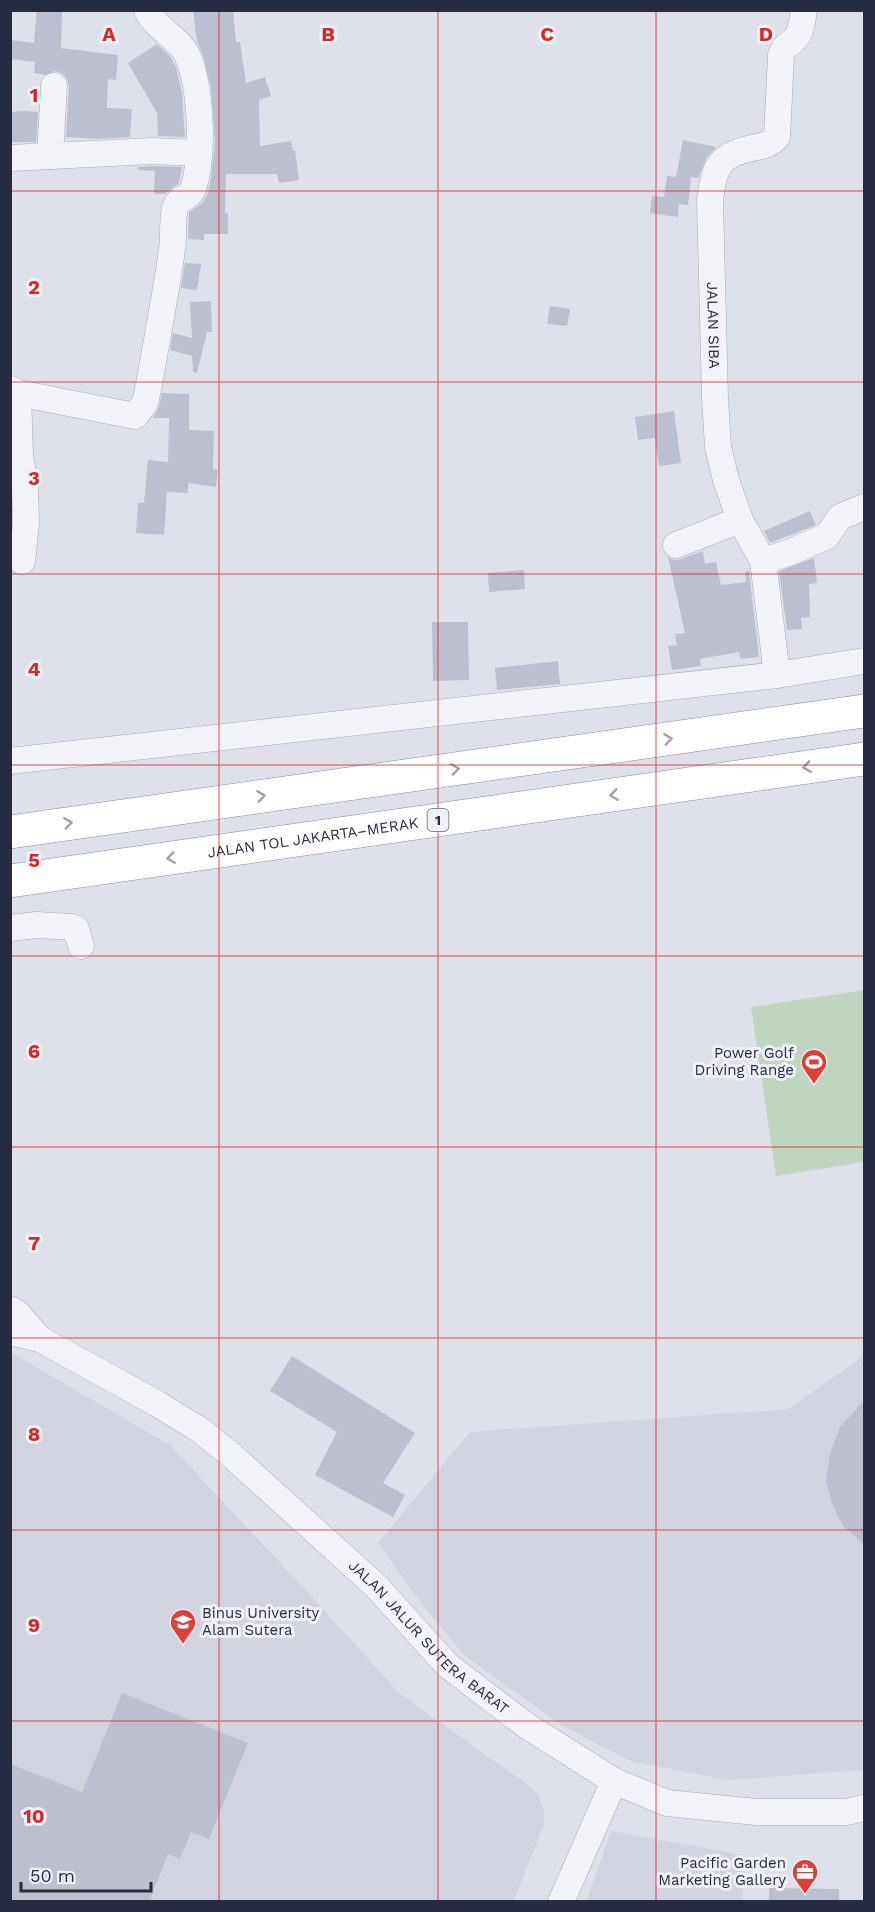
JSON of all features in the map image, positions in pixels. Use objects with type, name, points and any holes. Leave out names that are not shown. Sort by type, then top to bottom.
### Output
[{"type":"highway","points":[[10,832],[864,711]]},
{"type":"highway","name":"JALAN TOL JAKARTA–MERAK","points":[[10,881],[864,759]]},
{"type":"street","points":[[22,561],[25,506],[14,391],[135,416],[147,395],[173,247],[175,208],[180,200],[187,198],[193,188],[198,153],[199,109],[197,88],[190,60],[178,42],[154,24],[147,10]]},
{"type":"street","name":"JALAN SIBA","points":[[763,561],[740,519],[726,480],[718,447],[710,200],[713,178],[719,164],[727,156],[772,143],[777,137],[781,55],[785,46],[794,40],[801,29],[804,10]]},
{"type":"street","points":[[50,156],[54,86]]},
{"type":"street","points":[[10,158],[152,151],[198,153]]},
{"type":"street","points":[[777,675],[763,561],[791,552],[827,536],[840,518],[864,507]]},
{"type":"street","points":[[676,545],[740,519]]},
{"type":"street","points":[[10,761],[777,675],[864,661]]},
{"type":"street","points":[[10,928],[37,925],[72,927],[76,929],[81,946]]},
{"type":"street","name":"JALAN JALUR SUTERA BARAT","points":[[10,1309],[18,1313],[40,1339]]},
{"type":"street","name":"JALAN JALUR SUTERA BARAT","points":[[10,1332],[40,1339],[200,1430],[230,1454],[376,1586],[447,1665],[527,1726],[614,1781],[666,1803],[756,1812],[846,1812],[864,1808]]},
{"type":"street","points":[[561,1902],[614,1781]]},
{"type":"shaded area","name":"Binus University Alam Sutera","points":[[10,1352],[170,1445],[399,1693],[528,1785],[538,1795],[544,1810],[544,1824],[514,1901],[11,1901]]},
{"type":"shaded area","points":[[864,1356],[864,1770],[727,1780],[630,1761],[560,1724],[465,1656],[421,1603],[378,1543],[470,1432],[788,1409]]},
{"type":"shaded area","points":[[611,1831],[743,1855],[743,1901],[587,1901]]},
{"type":"green space","name":"Power Golf Driving Range","points":[[864,990],[864,1162],[776,1176],[751,1007]]},
{"type":"building","points":[[37,10],[62,10],[61,48],[118,55],[116,80],[108,79],[107,108],[132,109],[130,137],[98,139],[66,137],[69,87],[67,79],[62,73],[55,71],[45,75],[34,73],[35,62],[10,59],[10,40],[34,43]]},
{"type":"building","points":[[193,10],[233,10],[236,42],[240,42],[246,83],[265,77],[271,96],[259,100],[260,146],[291,141],[293,151],[295,150],[299,180],[279,183],[277,174],[226,174],[225,213],[228,213],[228,234],[204,234],[204,240],[188,239],[189,212],[202,203],[208,193],[215,143],[211,88],[204,58],[197,42]]},
{"type":"building","points":[[157,44],[170,56],[176,67],[182,93],[185,137],[158,136],[157,113],[128,63]]},
{"type":"building","points":[[10,112],[38,112],[36,142],[10,142]]},
{"type":"building","points":[[683,140],[716,147],[707,157],[698,178],[691,177],[688,205],[679,204],[678,217],[650,213],[652,196],[664,197],[667,176],[676,177]]},
{"type":"building","points":[[138,167],[182,167],[179,183],[165,194],[154,194],[155,171],[138,170]]},
{"type":"building","points":[[185,263],[201,264],[197,290],[181,288]]},
{"type":"building","points":[[211,301],[212,332],[207,332],[197,373],[193,372],[192,356],[170,350],[173,333],[192,338],[190,302]]},
{"type":"building","points":[[550,306],[570,309],[567,326],[547,324]]},
{"type":"building","points":[[162,393],[189,394],[189,430],[214,431],[213,469],[218,470],[216,487],[188,483],[188,493],[167,492],[164,535],[136,533],[138,503],[144,503],[148,460],[168,462],[169,418],[153,418],[159,407]]},
{"type":"building","points":[[674,411],[681,463],[659,466],[655,438],[638,440],[635,417]]},
{"type":"building","points":[[810,511],[816,525],[770,543],[764,531]]},
{"type":"building","points":[[703,551],[705,564],[716,562],[721,585],[746,582],[745,572],[749,571],[759,657],[740,659],[739,652],[700,659],[701,666],[672,670],[668,646],[677,645],[675,634],[685,633],[668,557],[674,560],[681,559]]},
{"type":"building","points":[[814,558],[817,583],[809,584],[810,617],[801,618],[802,629],[787,630],[779,571]]},
{"type":"building","points":[[524,570],[525,589],[489,592],[488,573]]},
{"type":"building","points":[[432,622],[468,622],[469,680],[433,681]]},
{"type":"building","points":[[558,661],[560,684],[497,690],[495,668]]},
{"type":"building","points":[[292,1356],[415,1433],[383,1483],[405,1495],[393,1517],[315,1475],[337,1432],[270,1391]]},
{"type":"building","points":[[864,1401],[864,1544],[843,1526],[832,1504],[826,1480],[830,1454],[840,1427]]},
{"type":"building","points":[[122,1693],[248,1743],[209,1839],[191,1832],[180,1859],[168,1854],[149,1902],[20,1902],[10,1898],[10,1764],[82,1792]]},
{"type":"building","name":"Pacific Garden Marketing Gallery","points":[[769,1888],[839,1889],[839,1902],[769,1902]]},
{"type":"place","name":"Power Golf Driving Range","points":[[814,1085]]},
{"type":"place","name":"Binus University Alam Sutera","points":[[183,1645]]},
{"type":"place","name":"Pacific Garden Marketing Gallery","points":[[805,1895]]}]
